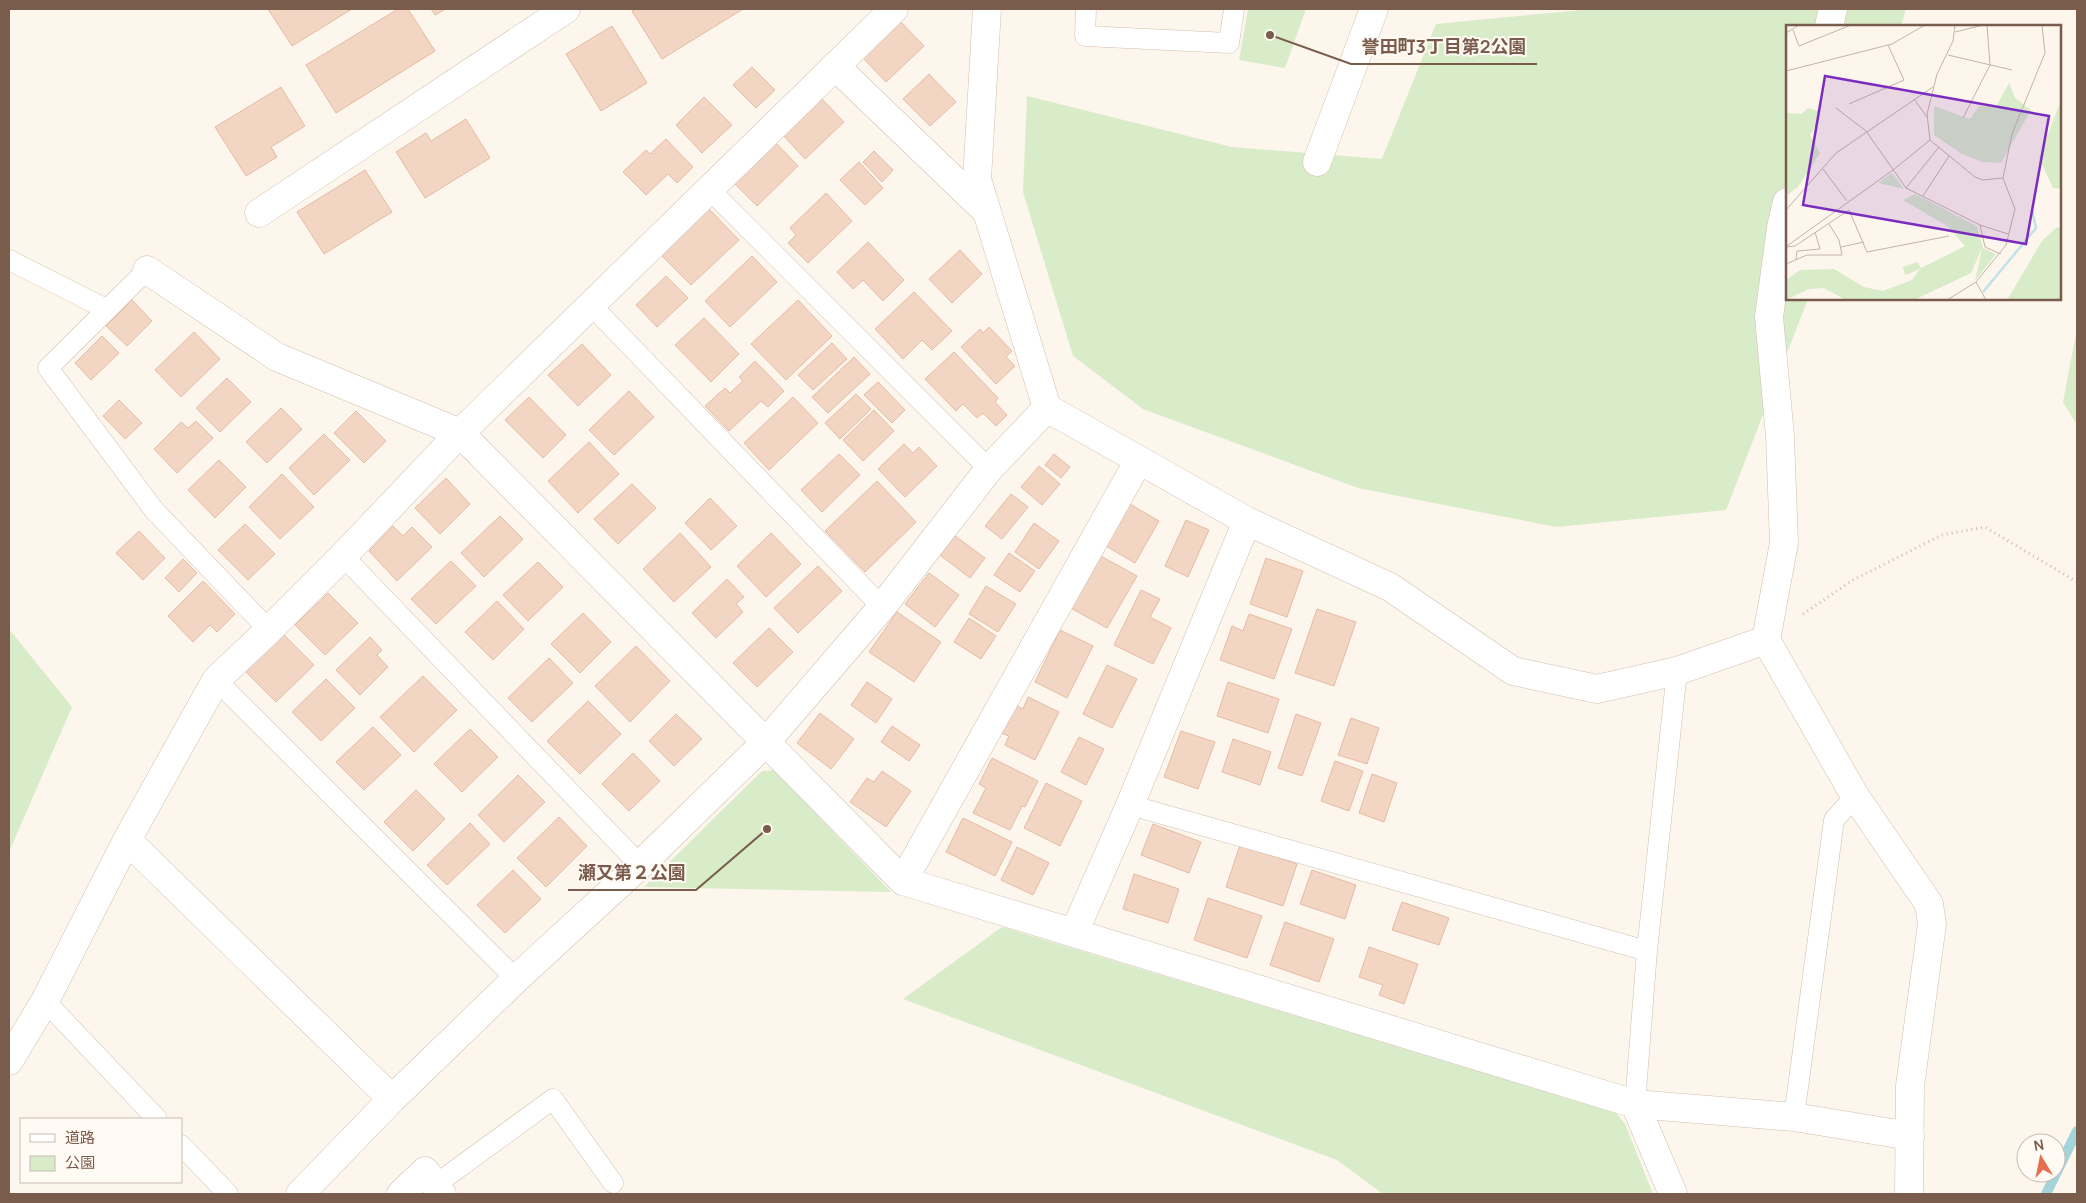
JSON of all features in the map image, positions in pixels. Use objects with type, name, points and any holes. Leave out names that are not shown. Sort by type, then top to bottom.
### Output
[{"type":"street","points":[[259,213],[566,9]]},
{"type":"street","points":[[9,1061],[45,1001],[128,840],[216,680],[343,556],[460,433],[894,9]]},
{"type":"street","points":[[987,9],[977,179],[1047,408],[1247,521],[1390,586],[1513,671],[1597,689],[1677,671],[1766,640]]},
{"type":"street","points":[[1317,162],[1374,9]]},
{"type":"street","points":[[1829,25],[1833,9]]},
{"type":"street","points":[[835,66],[986,211]]},
{"type":"street","points":[[1786,206],[1781,228],[1769,317],[1780,436],[1784,543],[1766,640],[1855,796],[1929,904],[1932,924],[1910,1086],[1909,1194]]},
{"type":"street","points":[[147,270],[277,357],[460,433],[904,881],[1635,1104],[1794,1118],[1910,1136]]},
{"type":"street","points":[[300,1194],[392,1099],[516,979],[640,865],[766,742],[882,607],[989,469],[1047,408]]},
{"type":"street","points":[[904,881],[1140,460]]},
{"type":"street","points":[[1074,933],[1130,805],[1247,521]]},
{"type":"street","points":[[128,840],[392,1099]]},
{"type":"street","points":[[1635,1104],[1673,1194]]},
{"type":"street","points":[[401,1194],[425,1171],[438,1190]]},
{"type":"lane","points":[[1086,9],[1085,36],[1229,43],[1234,9]]},
{"type":"lane","points":[[709,189],[989,469]]},
{"type":"lane","points":[[9,260],[106,309]]},
{"type":"lane","points":[[147,270],[48,368],[154,510],[269,630]]},
{"type":"lane","points":[[591,305],[882,607]]},
{"type":"lane","points":[[343,556],[640,865]]},
{"type":"lane","points":[[1635,1104],[1646,952],[1677,671]]},
{"type":"lane","points":[[216,680],[516,979]]},
{"type":"lane","points":[[1794,1118],[1834,820],[1855,796]]},
{"type":"lane","points":[[1130,805],[1646,952]]},
{"type":"lane","points":[[45,1001],[156,1118]]},
{"type":"lane","points":[[438,1190],[553,1099],[613,1183]]},
{"type":"lane","points":[[182,1146],[228,1194]]},
{"type":"path","points":[[1766,640],[1852,580],[1942,535],[1985,527],[2077,582]]},
{"type":"green space","points":[[1248,9],[1306,9],[1285,68],[1239,60]]},
{"type":"green space","points":[[1591,9],[1906,9],[1901,25],[1786,25],[1786,300],[1808,300],[1726,510],[1556,527],[1358,488],[1143,409],[1073,356],[1023,192],[1027,96],[1232,147],[1382,159],[1436,24]]},
{"type":"green space","points":[[2077,328],[2077,425],[2063,402]]},
{"type":"green space","points":[[9,629],[72,707],[9,852]]},
{"type":"green space","points":[[774,770],[891,892],[644,887],[762,771]]},
{"type":"green space","points":[[1002,927],[1616,1113],[1625,1124],[1653,1194],[1383,1194],[1337,1160],[903,999]]},
{"type":"building","points":[[268,9],[352,9],[292,46]]},
{"type":"building","points":[[398,9],[408,9],[435,51],[336,113],[306,65]]},
{"type":"building","points":[[431,9],[446,9],[435,15]]},
{"type":"building","points":[[636,9],[743,9],[662,59],[632,11]]},
{"type":"building","points":[[900,21],[924,46],[886,82],[862,57]]},
{"type":"building","points":[[612,26],[647,83],[601,111],[566,54]]},
{"type":"building","points":[[752,67],[775,90],[756,108],[733,85]]},
{"type":"building","points":[[929,74],[956,102],[930,126],[903,99]]},
{"type":"building","points":[[281,87],[305,126],[271,147],[277,157],[246,176],[215,127]]},
{"type":"building","points":[[704,97],[732,125],[702,153],[676,125]]},
{"type":"building","points":[[821,98],[844,122],[805,159],[783,135]]},
{"type":"building","points":[[466,119],[490,158],[425,198],[396,152],[426,133],[431,141]]},
{"type":"building","points":[[666,139],[693,167],[677,183],[668,174],[646,195],[623,172],[646,150],[650,154]]},
{"type":"building","points":[[775,142],[798,166],[757,206],[733,182]]},
{"type":"building","points":[[874,151],[893,170],[882,182],[863,162]]},
{"type":"building","points":[[859,162],[883,188],[865,205],[840,180]]},
{"type":"building","points":[[365,170],[392,212],[324,254],[297,212]]},
{"type":"building","points":[[826,193],[852,221],[808,263],[788,243],[796,235],[790,228]]},
{"type":"building","points":[[709,209],[739,240],[691,285],[661,255]]},
{"type":"building","points":[[868,242],[904,280],[883,301],[863,280],[853,289],[837,272]]},
{"type":"building","points":[[960,250],[982,274],[952,303],[929,279]]},
{"type":"building","points":[[752,256],[777,282],[730,327],[705,301]]},
{"type":"building","points":[[666,276],[688,298],[657,327],[636,305]]},
{"type":"building","points":[[914,292],[952,331],[932,350],[922,340],[903,359],[875,329]]},
{"type":"building","points":[[132,300],[152,321],[127,346],[106,326]]},
{"type":"building","points":[[798,300],[832,336],[786,380],[751,344]]},
{"type":"building","points":[[704,318],[739,354],[711,382],[675,345]]},
{"type":"building","points":[[989,327],[1012,351],[1006,357],[1015,366],[996,384],[961,347],[980,329],[983,333]]},
{"type":"building","points":[[194,332],[220,359],[181,397],[155,370]]},
{"type":"building","points":[[102,336],[119,353],[91,380],[75,363]]},
{"type":"building","points":[[832,343],[847,359],[813,390],[798,375]]},
{"type":"building","points":[[582,344],[611,375],[578,406],[548,375]]},
{"type":"building","points":[[954,352],[998,398],[995,402],[1007,415],[996,426],[983,413],[977,418],[963,404],[956,411],[925,379]]},
{"type":"building","points":[[854,357],[870,374],[828,413],[812,397]]},
{"type":"building","points":[[755,361],[784,391],[768,407],[761,401],[729,431],[705,406],[725,388],[730,393],[743,381],[739,377]]},
{"type":"building","points":[[227,378],[251,402],[220,432],[196,408]]},
{"type":"building","points":[[878,382],[905,410],[892,423],[864,395]]},
{"type":"building","points":[[629,391],[654,417],[614,455],[589,430]]},
{"type":"building","points":[[856,394],[871,409],[840,439],[825,423]]},
{"type":"building","points":[[529,397],[566,435],[543,458],[505,420]]},
{"type":"building","points":[[793,397],[818,423],[769,470],[744,443]]},
{"type":"building","points":[[119,400],[142,423],[125,439],[103,416]]},
{"type":"building","points":[[281,408],[302,429],[267,463],[246,442]]},
{"type":"building","points":[[874,410],[894,431],[863,461],[843,440]]},
{"type":"building","points":[[356,411],[386,441],[364,463],[334,433]]},
{"type":"building","points":[[196,421],[213,438],[177,473],[154,449],[181,422],[188,428]]},
{"type":"building","points":[[324,434],[350,460],[314,495],[289,468]]},
{"type":"building","points":[[589,442],[619,474],[578,513],[548,481]]},
{"type":"building","points":[[904,444],[913,453],[919,447],[937,466],[905,497],[878,469]]},
{"type":"building","points":[[839,454],[860,475],[822,512],[801,490]]},
{"type":"building","points":[[1054,454],[1070,467],[1061,478],[1045,465]]},
{"type":"building","points":[[219,460],[246,487],[215,518],[188,490]]},
{"type":"building","points":[[1039,466],[1060,484],[1042,505],[1021,487]]},
{"type":"building","points":[[282,474],[314,507],[280,539],[249,507]]},
{"type":"building","points":[[446,478],[470,504],[440,534],[415,508]]},
{"type":"building","points":[[877,481],[916,522],[865,572],[825,531]]},
{"type":"building","points":[[632,484],[656,508],[618,544],[594,519]]},
{"type":"building","points":[[1011,494],[1028,507],[1002,539],[985,526]]},
{"type":"building","points":[[710,498],[737,526],[711,550],[685,523]]},
{"type":"building","points":[[1128,503],[1159,521],[1135,563],[1104,545]]},
{"type":"building","points":[[500,516],[523,539],[484,577],[461,553]]},
{"type":"building","points":[[1186,520],[1209,530],[1188,577],[1165,566]]},
{"type":"building","points":[[1034,523],[1059,541],[1039,569],[1015,552]]},
{"type":"building","points":[[245,524],[275,554],[248,580],[218,550]]},
{"type":"building","points":[[393,526],[403,536],[412,527],[432,547],[397,581],[369,551]]},
{"type":"building","points":[[139,531],[165,558],[143,580],[116,553]]},
{"type":"building","points":[[680,533],[711,567],[674,602],[643,569]]},
{"type":"building","points":[[771,533],[801,564],[766,597],[737,566]]},
{"type":"building","points":[[955,536],[985,558],[970,578],[940,555]]},
{"type":"building","points":[[1009,553],[1035,571],[1020,592],[994,575]]},
{"type":"building","points":[[1097,554],[1137,576],[1107,628],[1067,606]]},
{"type":"building","points":[[1266,558],[1303,571],[1287,617],[1250,604]]},
{"type":"building","points":[[183,559],[197,573],[179,592],[165,578]]},
{"type":"building","points":[[451,561],[476,586],[436,624],[411,599]]},
{"type":"building","points":[[538,562],[563,587],[528,621],[503,595]]},
{"type":"building","points":[[818,566],[842,591],[798,633],[774,608]]},
{"type":"building","points":[[929,573],[959,595],[935,627],[905,604]]},
{"type":"building","points":[[727,579],[744,597],[736,604],[743,612],[716,638],[692,613]]},
{"type":"building","points":[[203,581],[235,614],[217,632],[210,625],[193,642],[168,616]]},
{"type":"building","points":[[986,586],[1016,604],[998,632],[969,614]]},
{"type":"building","points":[[1141,590],[1160,599],[1150,617],[1171,628],[1153,664],[1114,645]]},
{"type":"building","points":[[328,593],[358,623],[325,655],[295,625]]},
{"type":"building","points":[[497,601],[524,629],[493,660],[465,632]]},
{"type":"building","points":[[1317,609],[1356,622],[1334,686],[1295,673]]},
{"type":"building","points":[[897,612],[941,642],[914,682],[869,652]]},
{"type":"building","points":[[583,613],[611,642],[580,673],[551,644]]},
{"type":"building","points":[[1249,614],[1292,629],[1274,679],[1220,660],[1232,626],[1243,631]]},
{"type":"building","points":[[969,618],[996,636],[981,659],[954,642]]},
{"type":"building","points":[[769,628],[793,652],[757,687],[733,663]]},
{"type":"building","points":[[1060,630],[1093,646],[1067,698],[1035,682]]},
{"type":"building","points":[[283,634],[314,665],[276,702],[245,671]]},
{"type":"building","points":[[370,637],[382,650],[377,655],[388,667],[360,695],[336,670]]},
{"type":"building","points":[[636,646],[670,681],[630,722],[595,686]]},
{"type":"building","points":[[549,658],[573,683],[532,722],[508,698]]},
{"type":"building","points":[[1107,665],[1137,679],[1112,728],[1083,714]]},
{"type":"building","points":[[423,676],[457,710],[414,752],[380,717]]},
{"type":"building","points":[[326,679],[355,708],[321,741],[292,712]]},
{"type":"building","points":[[867,682],[892,699],[876,723],[851,705]]},
{"type":"building","points":[[1228,682],[1279,699],[1268,733],[1217,716]]},
{"type":"building","points":[[1028,697],[1059,712],[1035,760],[1005,745],[1009,736],[1001,733],[1015,705],[1023,709]]},
{"type":"building","points":[[588,701],[621,734],[580,774],[547,741]]},
{"type":"building","points":[[820,713],[854,739],[831,769],[797,743]]},
{"type":"building","points":[[676,714],[702,739],[674,766],[649,741]]},
{"type":"building","points":[[1296,714],[1321,723],[1302,776],[1278,768]]},
{"type":"building","points":[[1351,718],[1379,728],[1367,764],[1338,755]]},
{"type":"building","points":[[892,726],[920,745],[909,761],[881,742]]},
{"type":"building","points":[[373,727],[401,755],[364,790],[336,762]]},
{"type":"building","points":[[470,729],[498,757],[462,792],[434,764]]},
{"type":"building","points":[[1181,731],[1215,742],[1198,789],[1164,777]]},
{"type":"building","points":[[1079,737],[1104,749],[1086,785],[1061,772]]},
{"type":"building","points":[[1233,739],[1271,752],[1260,785],[1222,772]]},
{"type":"building","points":[[633,753],[660,781],[629,811],[602,784]]},
{"type":"building","points":[[992,758],[1038,781],[1025,807],[1022,806],[1010,830],[973,813],[986,788],[979,784]]},
{"type":"building","points":[[1335,761],[1363,771],[1349,811],[1321,801]]},
{"type":"building","points":[[882,771],[911,791],[886,827],[850,802],[867,778],[874,782]]},
{"type":"building","points":[[1372,774],[1397,783],[1384,822],[1359,813]]},
{"type":"building","points":[[518,775],[545,802],[504,842],[478,815]]},
{"type":"building","points":[[1046,783],[1082,801],[1060,846],[1024,828]]},
{"type":"building","points":[[416,790],[445,819],[413,851],[384,822]]},
{"type":"building","points":[[559,817],[587,846],[546,887],[517,858]]},
{"type":"building","points":[[963,818],[1012,842],[995,876],[946,852]]},
{"type":"building","points":[[470,823],[490,844],[447,885],[427,865]]},
{"type":"building","points":[[1153,824],[1201,842],[1189,873],[1141,855]]},
{"type":"building","points":[[1240,845],[1297,864],[1283,906],[1226,887]]},
{"type":"building","points":[[1017,847],[1049,863],[1033,895],[1001,880]]},
{"type":"building","points":[[513,870],[541,899],[505,933],[477,905]]},
{"type":"building","points":[[1312,870],[1356,885],[1345,919],[1300,904]]},
{"type":"building","points":[[1134,874],[1179,889],[1168,923],[1123,909]]},
{"type":"building","points":[[1208,898],[1262,916],[1247,958],[1194,940]]},
{"type":"building","points":[[1402,902],[1449,918],[1439,945],[1392,930]]},
{"type":"building","points":[[1285,922],[1334,939],[1319,982],[1270,965]]},
{"type":"building","points":[[1369,947],[1418,964],[1404,1004],[1379,995],[1383,985],[1359,977]]},
{"type":"waterway","points":[[2046,1194],[2077,1131]]},
{"type":"place","name":"誉田町3丁目第2公園","points":[[1270,35]]},
{"type":"place","name":"瀬又第２公園","points":[[767,829]]}]
